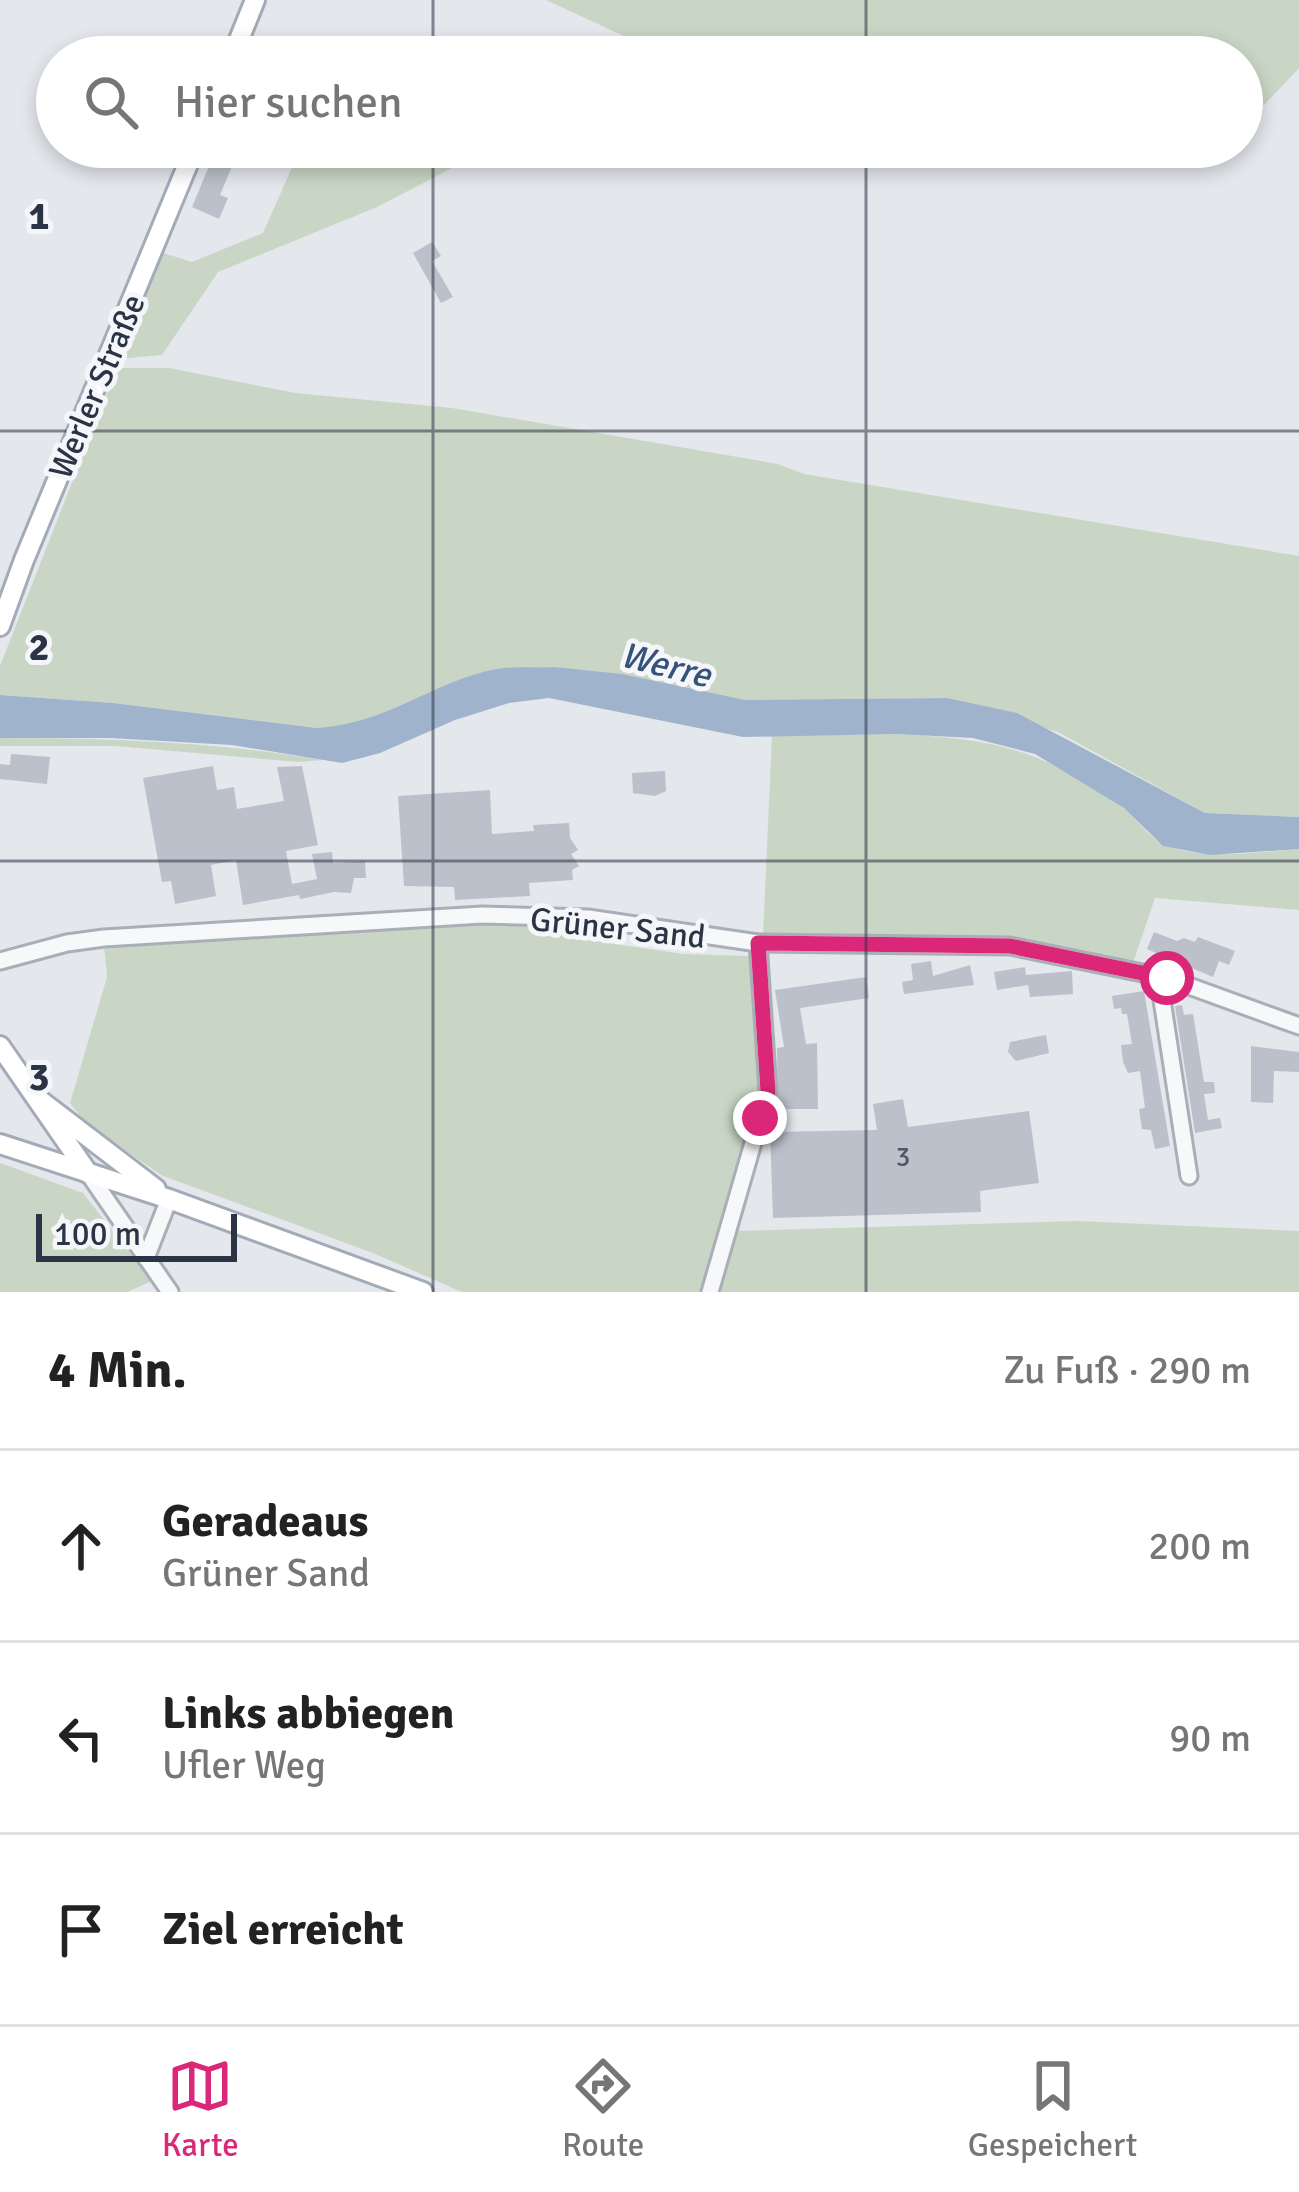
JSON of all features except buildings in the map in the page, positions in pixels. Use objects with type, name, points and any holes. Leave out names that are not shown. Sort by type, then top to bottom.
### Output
[{"type":"main road","points":[[240,36],[255,0]]},
{"type":"main road","name":"Werler Straße","points":[[0,626],[186,168]]},
{"type":"main road","points":[[0,1046],[88,1174]]},
{"type":"main road","points":[[37,1098],[170,1199]]},
{"type":"main road","points":[[0,1144],[170,1199],[423,1292]]},
{"type":"street","name":"Grüner Sand","points":[[0,961],[104,938],[482,915],[588,918],[758,943],[1010,946],[1167,978],[1299,1026]]},
{"type":"street","points":[[710,1292],[768,1091],[758,943]]},
{"type":"street","points":[[1167,978],[1162,1000],[1189,1176]]},
{"type":"street","points":[[88,1174],[170,1292]]},
{"type":"street","points":[[146,1258],[170,1199]]},
{"type":"green space","points":[[546,0],[1299,0],[1299,68],[1263,105],[1263,36],[624,36]]},
{"type":"green space","points":[[292,168],[452,168],[377,207],[218,272],[162,355],[118,359],[160,252],[192,262],[263,233]]},
{"type":"green space","points":[[117,368],[169,368],[295,393],[452,408],[778,464],[804,474],[1299,556],[1299,817],[1205,813],[1058,732],[947,698],[745,700],[554,667],[497,669],[382,716],[350,726],[317,728],[113,703],[0,695],[0,666]]},
{"type":"green space","points":[[896,734],[961,739],[1040,759],[1092,786],[1170,847],[1218,854],[1299,849],[1299,910],[1155,898],[1133,963],[1010,941],[763,936],[772,736]]},
{"type":"green space","points":[[0,738],[162,742],[323,760],[298,762],[115,746],[0,746]]},
{"type":"green space","points":[[451,924],[540,924],[574,938],[683,954],[748,956],[759,1091],[704,1292],[462,1292],[373,1253],[163,1176],[87,1125],[70,1103],[107,977],[104,945]]},
{"type":"green space","points":[[0,1163],[83,1193],[152,1281],[127,1292],[0,1292]]},
{"type":"green space","points":[[1078,1221],[1299,1231],[1299,1292],[716,1292],[734,1231]]},
{"type":"water","points":[[504,668],[622,674],[745,700],[947,698],[1017,713],[1205,813],[1299,817],[1299,849],[1210,855],[1163,846],[1124,808],[1035,754],[973,738],[896,734],[743,737],[549,698],[509,703],[342,763],[232,745],[0,738],[0,695],[113,703],[317,728],[366,719],[474,675]]},
{"type":"route","points":[[760,1118],[768,1091],[758,943],[1010,946],[1167,978]]},
{"type":"water label","name":"Werre","points":[[666,664]]}]
